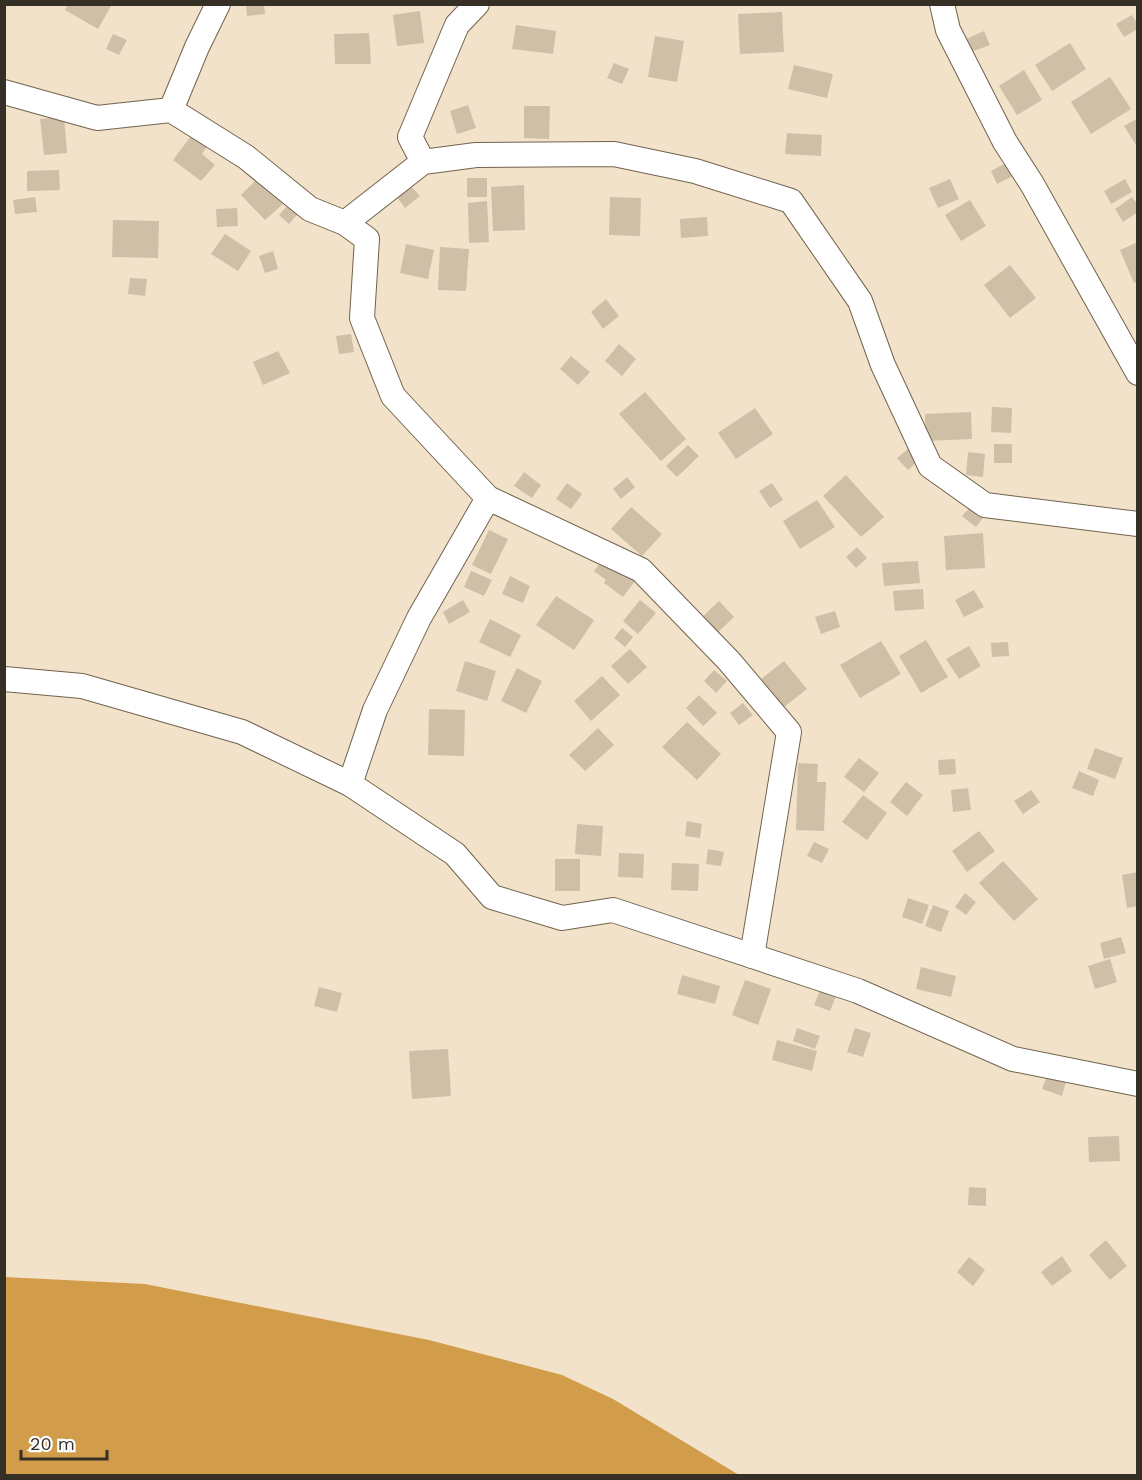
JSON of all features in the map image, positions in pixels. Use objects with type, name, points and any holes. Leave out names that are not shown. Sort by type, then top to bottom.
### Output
[{"type":"street","points":[[171,110],[218,4]]},
{"type":"street","points":[[423,162],[410,137],[457,25],[477,4]]},
{"type":"street","points":[[942,4],[948,30],[1005,142],[1032,184],[1137,373]]},
{"type":"street","points":[[4,92],[97,118],[171,110],[246,157],[310,210],[345,223],[367,239],[362,318],[393,396],[488,498],[641,570],[729,661],[789,732],[752,956]]},
{"type":"street","points":[[345,223],[423,162],[476,154],[614,154],[695,171],[791,201],[860,301],[883,365],[930,466],[985,506],[1137,524]]},
{"type":"street","points":[[350,784],[375,710],[414,628],[488,498]]},
{"type":"street","points":[[4,679],[82,686],[242,732],[350,784],[455,854],[492,897],[562,918],[613,910],[858,991],[1013,1059],[1137,1084]]},
{"type":"shaded area","points":[[5,1277],[145,1284],[429,1340],[562,1375],[613,1399],[739,1475],[5,1475]]},
{"type":"building","points":[[68,4],[108,4],[111,6],[98,29],[65,10]]},
{"type":"building","points":[[246,4],[264,4],[265,14],[247,16]]},
{"type":"building","points":[[420,11],[424,43],[397,46],[393,15]]},
{"type":"building","points":[[782,12],[784,52],[740,54],[738,14]]},
{"type":"building","points":[[1132,15],[1138,24],[1138,29],[1124,37],[1116,24]]},
{"type":"building","points":[[516,25],[556,31],[553,54],[512,49]]},
{"type":"building","points":[[984,31],[990,45],[971,52],[966,39]]},
{"type":"building","points":[[369,33],[371,64],[335,64],[334,34]]},
{"type":"building","points":[[113,34],[127,40],[119,55],[106,49]]},
{"type":"building","points":[[655,36],[684,41],[677,82],[648,77]]},
{"type":"building","points":[[1070,43],[1086,69],[1052,91],[1035,65]]},
{"type":"building","points":[[614,63],[629,69],[622,84],[607,78]]},
{"type":"building","points":[[794,65],[833,74],[827,98],[788,89]]},
{"type":"building","points":[[1024,70],[1042,100],[1017,115],[999,86]]},
{"type":"building","points":[[1110,77],[1131,109],[1091,134],[1071,102]]},
{"type":"building","points":[[468,105],[476,128],[457,134],[450,111]]},
{"type":"building","points":[[524,106],[550,106],[549,139],[524,138]]},
{"type":"building","points":[[64,117],[67,153],[44,155],[40,119]]},
{"type":"building","points":[[1138,118],[1138,144],[1136,145],[1124,126]]},
{"type":"building","points":[[194,132],[209,143],[202,154],[215,165],[201,181],[173,160]]},
{"type":"building","points":[[787,133],[822,135],[821,156],[785,154]]},
{"type":"building","points":[[1006,163],[1013,176],[997,184],[991,171]]},
{"type":"building","points":[[59,170],[60,190],[27,191],[27,171]]},
{"type":"building","points":[[258,178],[283,204],[265,220],[241,195]]},
{"type":"building","points":[[467,178],[487,178],[487,197],[467,197]]},
{"type":"building","points":[[950,179],[959,199],[938,208],[929,188]]},
{"type":"building","points":[[1125,179],[1132,192],[1111,204],[1104,191]]},
{"type":"building","points":[[407,182],[420,196],[405,208],[394,193]]},
{"type":"building","points":[[524,185],[525,230],[493,231],[491,187]]},
{"type":"building","points":[[35,197],[37,212],[15,214],[13,200]]},
{"type":"building","points":[[610,197],[641,198],[640,236],[609,235]]},
{"type":"building","points":[[1132,197],[1138,205],[1138,212],[1123,222],[1115,209]]},
{"type":"building","points":[[970,200],[986,226],[961,241],[945,215]]},
{"type":"building","points":[[487,201],[489,242],[469,243],[468,203]]},
{"type":"building","points":[[291,202],[301,210],[289,224],[279,215]]},
{"type":"building","points":[[237,208],[238,226],[217,227],[216,209]]},
{"type":"building","points":[[707,217],[708,236],[681,238],[680,219]]},
{"type":"building","points":[[113,220],[159,221],[158,258],[112,257]]},
{"type":"building","points":[[225,234],[251,251],[238,271],[211,254]]},
{"type":"building","points":[[1138,242],[1138,282],[1134,283],[1120,250]]},
{"type":"building","points":[[406,244],[434,250],[428,279],[400,273]]},
{"type":"building","points":[[440,247],[469,249],[466,291],[438,290]]},
{"type":"building","points":[[273,251],[278,269],[265,273],[259,256]]},
{"type":"building","points":[[1010,265],[1036,298],[1010,318],[984,285]]},
{"type":"building","points":[[130,278],[147,279],[145,296],[128,294]]},
{"type":"building","points":[[606,299],[619,316],[603,329],[591,312]]},
{"type":"building","points":[[351,334],[354,352],[339,354],[336,336]]},
{"type":"building","points":[[619,344],[636,359],[622,376],[605,361]]},
{"type":"building","points":[[278,351],[290,373],[263,385],[253,362]]},
{"type":"building","points":[[571,356],[590,372],[578,385],[560,369]]},
{"type":"building","points":[[645,392],[686,439],[661,461],[619,414]]},
{"type":"building","points":[[992,407],[1012,408],[1011,433],[991,432]]},
{"type":"building","points":[[755,408],[773,434],[736,459],[718,433]]},
{"type":"building","points":[[971,412],[972,439],[926,441],[925,414]]},
{"type":"building","points":[[994,444],[1012,444],[1012,463],[994,463]]},
{"type":"building","points":[[688,445],[699,456],[677,477],[666,466]]},
{"type":"building","points":[[909,448],[919,460],[908,470],[897,458]]},
{"type":"building","points":[[968,452],[985,454],[983,477],[966,475]]},
{"type":"building","points":[[524,472],[541,485],[532,498],[514,486]]},
{"type":"building","points":[[846,475],[884,517],[861,537],[823,496]]},
{"type":"building","points":[[627,477],[635,487],[621,499],[613,489]]},
{"type":"building","points":[[567,483],[582,494],[571,509],[556,499]]},
{"type":"building","points":[[772,483],[783,500],[770,508],[759,491]]},
{"type":"building","points":[[817,500],[835,527],[800,549],[783,521]]},
{"type":"building","points":[[973,504],[986,514],[976,527],[962,516]]},
{"type":"building","points":[[631,507],[662,534],[642,556],[611,529]]},
{"type":"building","points":[[489,530],[508,539],[491,574],[472,565]]},
{"type":"building","points":[[983,533],[985,568],[946,570],[944,536]]},
{"type":"building","points":[[857,547],[867,558],[856,568],[846,557]]},
{"type":"building","points":[[607,554],[638,577],[623,597],[604,583],[606,580],[594,571]]},
{"type":"building","points":[[918,561],[920,583],[884,586],[882,563]]},
{"type":"building","points":[[471,571],[492,580],[484,596],[464,587]]},
{"type":"building","points":[[510,576],[530,586],[523,603],[502,594]]},
{"type":"building","points":[[923,589],[924,609],[895,611],[893,591]]},
{"type":"building","points":[[974,590],[984,607],[964,617],[955,600]]},
{"type":"building","points":[[556,596],[594,620],[574,650],[536,625]]},
{"type":"building","points":[[463,600],[470,612],[449,624],[443,612]]},
{"type":"building","points":[[640,600],[656,613],[638,634],[623,621]]},
{"type":"building","points":[[719,601],[734,617],[713,637],[698,621]]},
{"type":"building","points":[[835,611],[840,627],[821,634],[815,617]]},
{"type":"building","points":[[490,619],[521,635],[510,657],[479,642]]},
{"type":"building","points":[[622,628],[633,637],[625,647],[614,638]]},
{"type":"building","points":[[926,640],[948,677],[921,693],[899,656]]},
{"type":"building","points":[[881,641],[901,674],[860,698],[840,665]]},
{"type":"building","points":[[1008,642],[1009,656],[992,657],[991,643]]},
{"type":"building","points":[[969,646],[981,666],[959,679],[946,659]]},
{"type":"building","points":[[630,649],[647,667],[628,684],[611,666]]},
{"type":"building","points":[[465,661],[496,671],[487,701],[456,691]]},
{"type":"building","points":[[784,661],[807,689],[784,707],[761,679]]},
{"type":"building","points":[[517,668],[542,681],[526,713],[501,701]]},
{"type":"building","points":[[714,670],[727,681],[716,693],[704,681]]},
{"type":"building","points":[[602,676],[620,695],[591,721],[574,701]]},
{"type":"building","points":[[699,695],[717,713],[703,726],[686,708]]},
{"type":"building","points":[[743,703],[753,715],[739,725],[730,713]]},
{"type":"building","points":[[429,709],[465,710],[464,756],[428,755]]},
{"type":"building","points":[[687,722],[721,754],[697,780],[662,747]]},
{"type":"building","points":[[598,728],[614,745],[585,771],[569,755]]},
{"type":"building","points":[[1095,748],[1123,758],[1115,779],[1087,769]]},
{"type":"building","points":[[859,758],[879,773],[864,792],[844,777]]},
{"type":"building","points":[[955,759],[956,774],[939,775],[938,760]]},
{"type":"building","points":[[798,763],[818,764],[817,782],[826,782],[824,831],[796,830]]},
{"type":"building","points":[[1079,771],[1099,780],[1093,796],[1072,788]]},
{"type":"building","points":[[906,782],[923,795],[907,816],[890,802]]},
{"type":"building","points":[[968,788],[971,810],[953,812],[951,790]]},
{"type":"building","points":[[1031,790],[1040,802],[1023,814],[1014,801]]},
{"type":"building","points":[[863,795],[887,813],[867,840],[842,822]]},
{"type":"building","points":[[687,821],[702,824],[700,838],[685,836]]},
{"type":"building","points":[[577,824],[603,826],[601,856],[575,854]]},
{"type":"building","points":[[979,831],[995,851],[967,872],[952,851]]},
{"type":"building","points":[[814,842],[829,849],[822,863],[807,856]]},
{"type":"building","points":[[708,849],[724,852],[721,866],[706,864]]},
{"type":"building","points":[[619,853],[644,854],[643,878],[618,877]]},
{"type":"building","points":[[555,859],[580,859],[580,891],[555,891]]},
{"type":"building","points":[[1003,861],[1038,899],[1014,921],[979,883]]},
{"type":"building","points":[[672,863],[699,864],[698,891],[671,890]]},
{"type":"building","points":[[1138,872],[1138,906],[1127,908],[1122,875]]},
{"type":"building","points":[[965,893],[976,902],[966,915],[955,907]]},
{"type":"building","points":[[908,898],[929,905],[922,924],[902,917]]},
{"type":"building","points":[[933,905],[949,911],[941,932],[925,926]]},
{"type":"building","points":[[1121,937],[1126,953],[1104,959],[1100,943]]},
{"type":"building","points":[[1110,959],[1117,982],[1095,989],[1088,966]]},
{"type":"building","points":[[921,967],[956,976],[951,997],[916,989]]},
{"type":"building","points":[[682,975],[720,986],[715,1004],[677,994]]},
{"type":"building","points":[[745,980],[771,989],[758,1025],[732,1015]]},
{"type":"building","points":[[319,987],[342,993],[337,1012],[314,1006]]},
{"type":"building","points":[[821,988],[837,994],[830,1011],[814,1005]]},
{"type":"building","points":[[797,1028],[820,1036],[815,1049],[793,1041]]},
{"type":"building","points":[[855,1028],[871,1033],[863,1057],[847,1052]]},
{"type":"building","points":[[777,1040],[817,1051],[812,1071],[772,1060]]},
{"type":"building","points":[[448,1049],[451,1096],[412,1099],[409,1051]]},
{"type":"building","points":[[1048,1073],[1067,1078],[1062,1096],[1042,1089]]},
{"type":"building","points":[[1119,1136],[1120,1161],[1089,1162],[1088,1137]]},
{"type":"building","points":[[969,1187],[986,1188],[986,1206],[968,1205]]},
{"type":"building","points":[[1106,1240],[1127,1266],[1110,1280],[1089,1255]]},
{"type":"building","points":[[1062,1256],[1072,1271],[1052,1286],[1041,1272]]},
{"type":"building","points":[[969,1257],[985,1270],[973,1286],[957,1272]]}]
